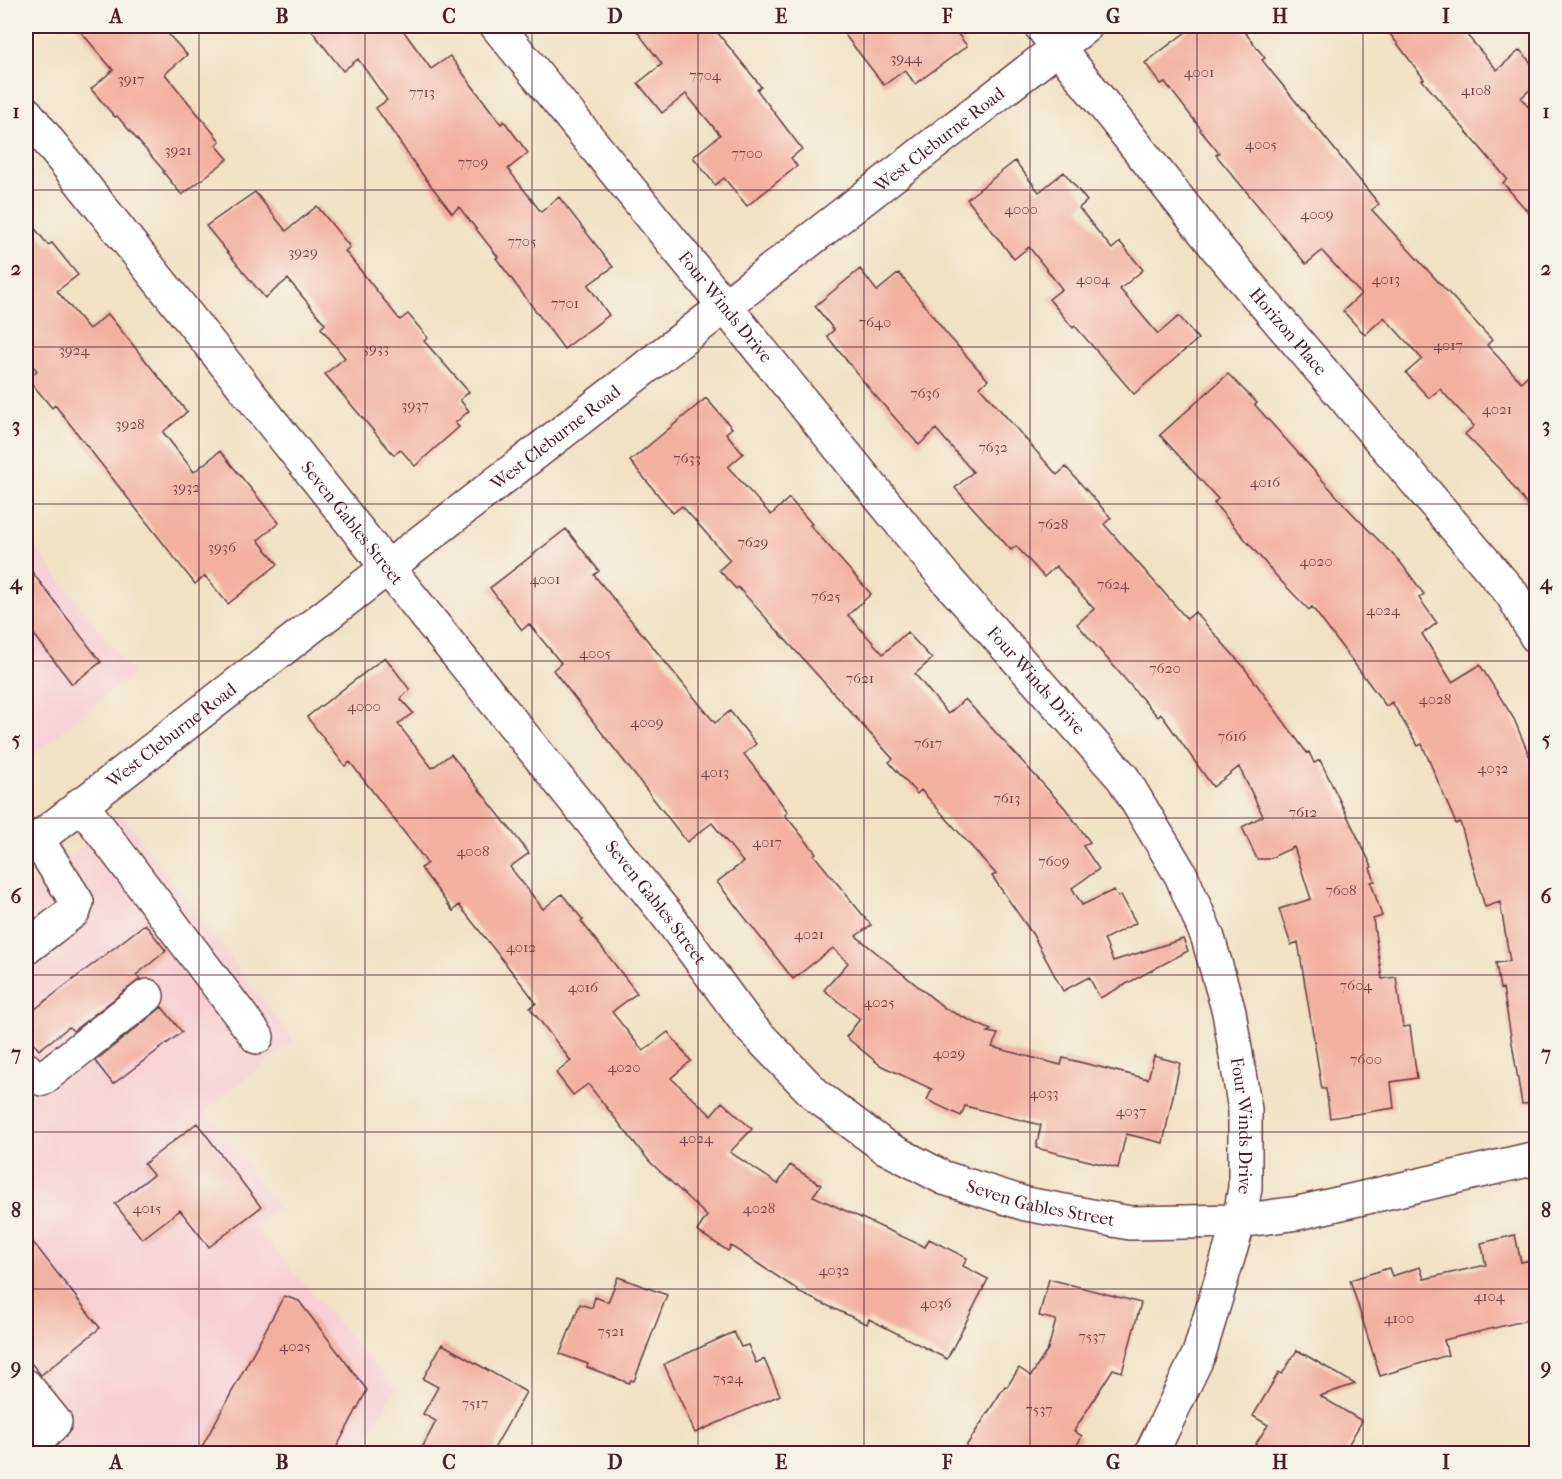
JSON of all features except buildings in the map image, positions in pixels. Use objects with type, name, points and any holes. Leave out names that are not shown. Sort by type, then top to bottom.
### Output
[{"type":"street","name":"Four Winds Drive","points":[[496,26],[948,581],[1123,778],[1181,875],[1208,938],[1229,1012],[1245,1110],[1245,1188],[1239,1221],[1199,1354],[1151,1454]]},
{"type":"street","name":"West Cleburne Road","points":[[31,843],[725,305],[1050,36],[1086,26]]},
{"type":"street","name":"Horizon Place","points":[[1050,36],[1217,248],[1512,594],[1536,636]]},
{"type":"street","name":"Seven Gables Street","points":[[26,113],[667,915],[750,1027],[819,1097],[885,1147],[944,1178],[1026,1204],[1130,1223],[1239,1221],[1298,1213],[1536,1158]]},
{"type":"street","points":[[81,804],[257,1037]]},
{"type":"street","points":[[26,948],[74,910],[77,902],[31,843]]},
{"type":"street","points":[[26,1069],[30,1074],[42,1079],[147,996]]},
{"type":"street","points":[[26,1386],[55,1422],[26,1453]]},
{"type":"shaded area","points":[[26,536],[133,674],[26,761]]},
{"type":"shaded area","points":[[122,815],[294,1041],[205,1111],[278,1208],[253,1225],[395,1389],[358,1453],[26,1454],[26,890]]}]
